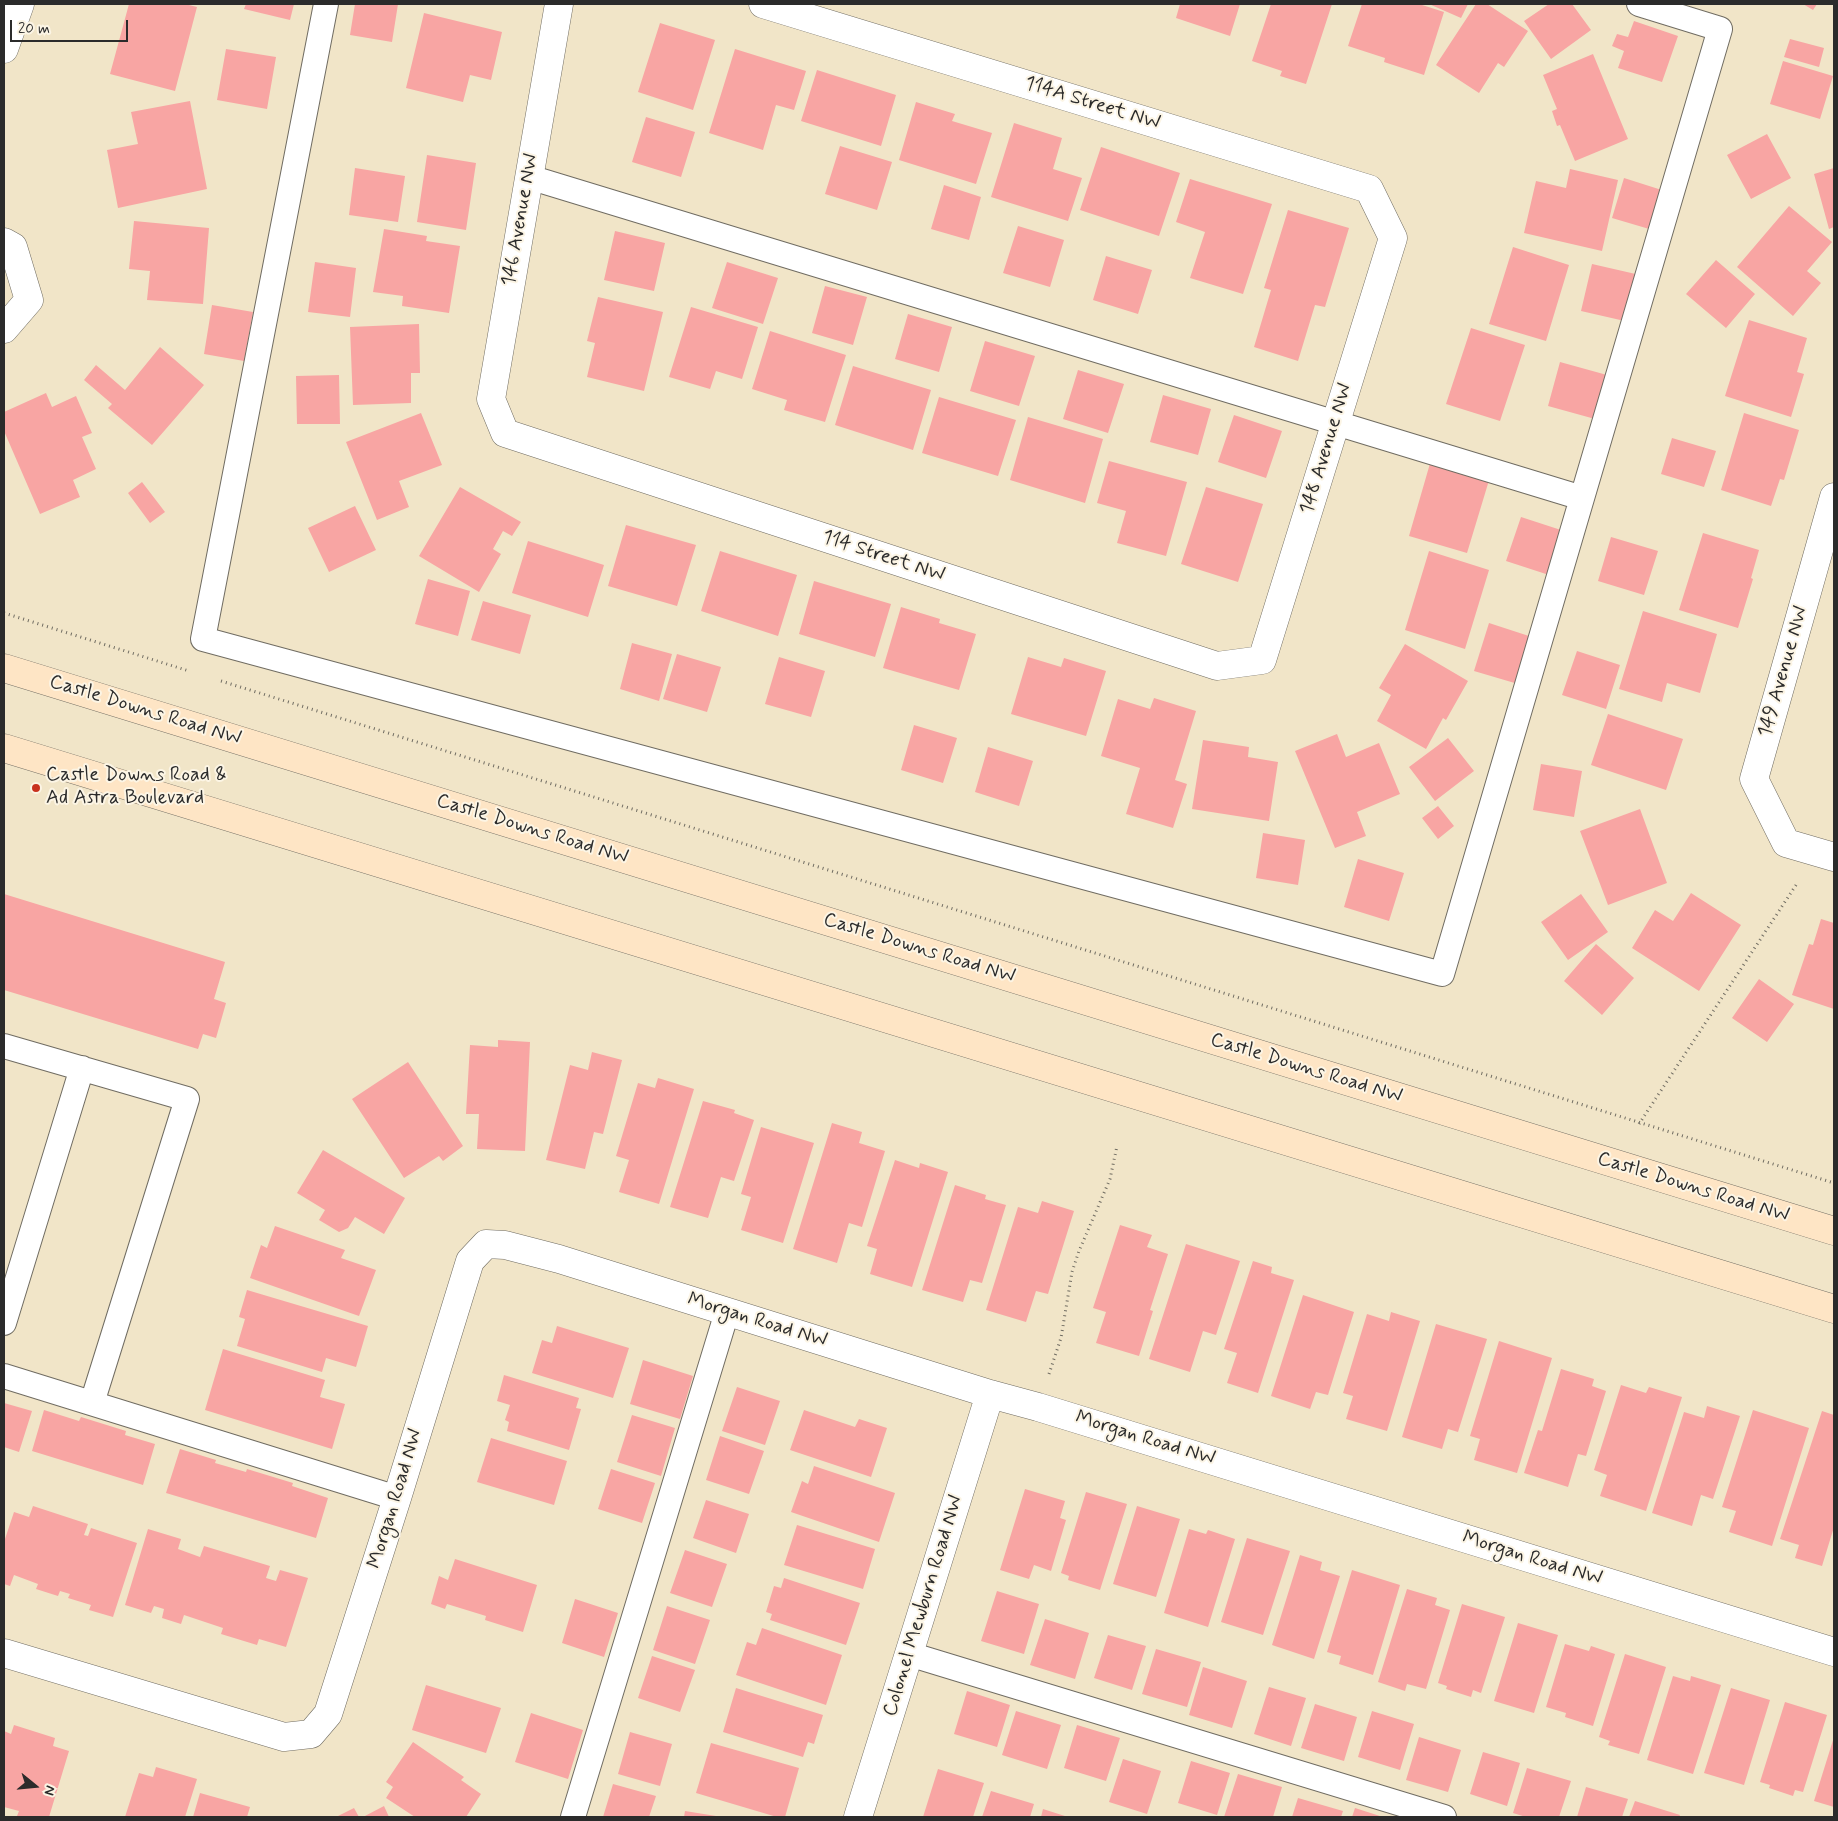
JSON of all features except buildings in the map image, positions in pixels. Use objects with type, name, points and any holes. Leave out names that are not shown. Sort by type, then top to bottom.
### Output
[{"type":"main road","name":"Castle Downs Road NW","points":[[4,668],[1834,1231]]},
{"type":"main road","points":[[4,748],[1834,1309]]},
{"type":"street","points":[[4,49],[20,4]]},
{"type":"street","name":"146 Avenue NW","points":[[505,434],[490,399],[559,4]]},
{"type":"street","name":"114A Street NW","points":[[764,4],[1370,189],[1393,238]]},
{"type":"street","name":"148 Avenue NW","points":[[1262,660],[1393,238]]},
{"type":"street","points":[[4,242],[13,247],[29,300],[4,329]]},
{"type":"street","name":"114 Street NW","points":[[505,434],[1217,666],[1262,660]]},
{"type":"street","name":"149 Avenue NW","points":[[1826,855],[1786,843],[1754,779],[1834,497]]},
{"type":"street","name":"Morgan Road NW","points":[[4,1653],[284,1737],[311,1734],[328,1714],[470,1261],[486,1244],[505,1244],[559,1259],[990,1394],[1038,1407],[1834,1652]]},
{"type":"street","name":"Colonel Mewburn Road NW","points":[[858,1817],[990,1394]]},
{"type":"lane","points":[[326,4],[203,639],[1442,974],[1720,29],[1639,4]]},
{"type":"lane","points":[[529,177],[1582,498]]},
{"type":"lane","points":[[4,1046],[187,1099],[92,1404]]},
{"type":"lane","points":[[4,1323],[82,1068]]},
{"type":"lane","points":[[573,1817],[728,1312]]},
{"type":"lane","points":[[4,1376],[397,1498]]},
{"type":"lane","points":[[909,1654],[1444,1817]]},
{"type":"path","points":[[4,612],[194,672]]},
{"type":"path","points":[[213,678],[1639,1124],[1834,1183]]},
{"type":"path","points":[[1639,1124],[1826,855]]},
{"type":"path","points":[[1038,1407],[1061,1338],[1072,1272],[1110,1179],[1117,1146]]},
{"type":"place","name":"Castle Downs Road & Ad Astra Boulevard","points":[[36,788]]}]
